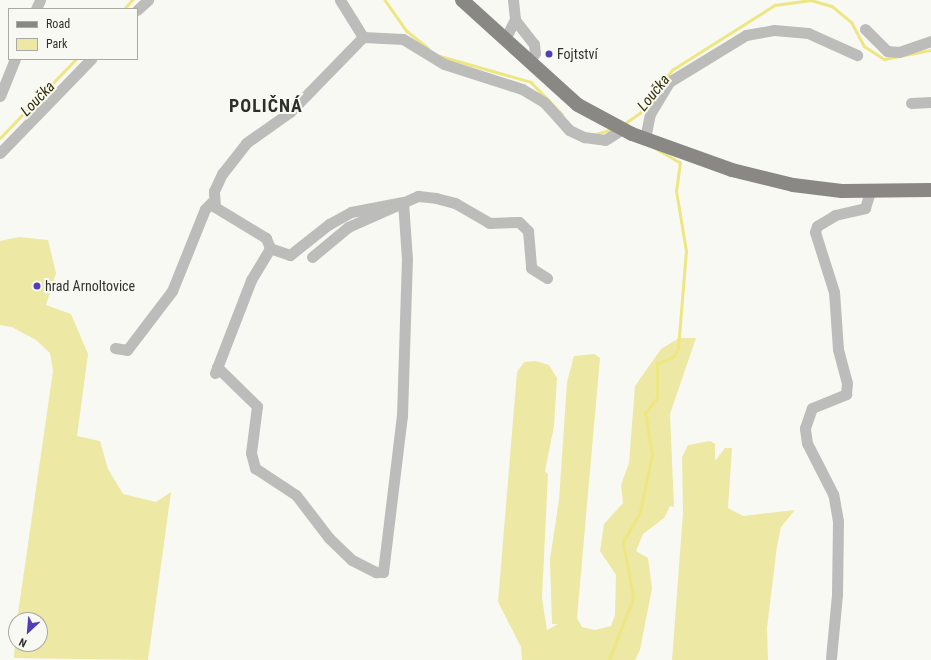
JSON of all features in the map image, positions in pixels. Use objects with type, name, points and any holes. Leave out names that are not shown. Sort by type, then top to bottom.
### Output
[{"type":"main road","points":[[462,0],[506,36],[578,105],[621,130],[773,181],[823,190],[870,192],[931,190]]},
{"type":"street","points":[[138,9],[148,0]]},
{"type":"street","points":[[340,0],[363,37]]},
{"type":"street","points":[[506,36],[514,20],[513,0]]},
{"type":"street","points":[[514,20],[534,44],[535,53],[530,60]]},
{"type":"street","points":[[865,29],[887,51],[899,52],[931,42]]},
{"type":"street","points":[[645,139],[650,114],[669,82],[746,35],[774,30],[808,33],[857,55]]},
{"type":"street","points":[[115,348],[127,350],[172,291],[205,209],[212,202],[222,174],[246,143],[290,112],[363,37],[403,39],[444,64],[522,89],[544,102],[569,130],[584,137],[609,139],[621,130]]},
{"type":"street","points":[[0,96],[15,60]]},
{"type":"street","points":[[0,153],[90,60]]},
{"type":"street","points":[[911,103],[931,102]]},
{"type":"street","points":[[830,658],[837,594],[838,521],[833,494],[807,443],[804,428],[812,408],[846,394],[847,383],[838,349],[834,292],[815,232],[817,226],[835,215],[865,208],[870,192]]},
{"type":"street","points":[[312,256],[348,226],[418,196],[436,198],[455,203],[489,224],[519,222],[528,231],[531,268],[546,278]]},
{"type":"street","points":[[212,202],[220,211],[266,238],[270,248],[290,255],[329,224],[351,212],[403,202]]},
{"type":"street","points":[[270,248],[251,280],[215,371],[257,406],[251,453],[256,468],[296,495],[330,538],[352,560],[376,572],[383,572],[402,416],[407,298],[403,202]]},
{"type":"green space","points":[[19,237],[48,240],[56,273],[46,305],[71,314],[88,354],[77,436],[100,441],[108,469],[123,494],[156,502],[171,492],[148,660],[14,658],[14,652],[48,652],[48,612],[18,612],[53,371],[50,353],[36,340],[12,327],[0,325],[0,241]]},
{"type":"green space","points":[[679,338],[696,338],[670,414],[674,507],[670,506],[664,518],[643,534],[636,551],[648,558],[652,588],[640,650],[635,660],[522,660],[521,647],[498,602],[517,372],[524,362],[536,361],[549,365],[557,378],[554,426],[545,471],[548,474],[542,598],[547,630],[558,624],[552,624],[550,559],[559,500],[567,382],[574,356],[594,354],[600,358],[577,618],[582,627],[595,630],[611,626],[615,615],[616,575],[600,551],[604,524],[623,503],[621,485],[629,463],[635,386],[661,349]]},
{"type":"green space","points":[[710,441],[715,444],[715,461],[725,448],[732,448],[728,508],[743,516],[795,510],[781,527],[777,546],[767,628],[768,660],[672,660],[683,513],[682,457],[688,445]]},
{"type":"waterway","name":"Loučka","points":[[125,8],[132,0]]},
{"type":"waterway","name":"Loučka","points":[[385,0],[407,31],[428,48]]},
{"type":"waterway","name":"Loučka","points":[[624,124],[640,113],[672,70],[775,5],[811,0],[832,6],[852,23],[864,46],[884,59],[931,50]]},
{"type":"waterway","name":"Loučka","points":[[440,56],[531,82],[562,114]]},
{"type":"waterway","name":"Loučka","points":[[0,138],[75,60]]},
{"type":"waterway","name":"Loučka","points":[[596,134],[612,129]]},
{"type":"waterway","points":[[609,660],[633,598],[623,542],[640,512],[652,454],[645,413],[657,398],[657,364],[674,356],[678,348],[686,251],[676,191],[680,163],[652,147]]},
{"type":"place","name":"Fojtství","points":[[549,54]]},
{"type":"place","name":"hrad Arnoltovice","points":[[37,286]]},
{"type":"district","name":"POLIČNÁ","points":[[266,106]]}]
